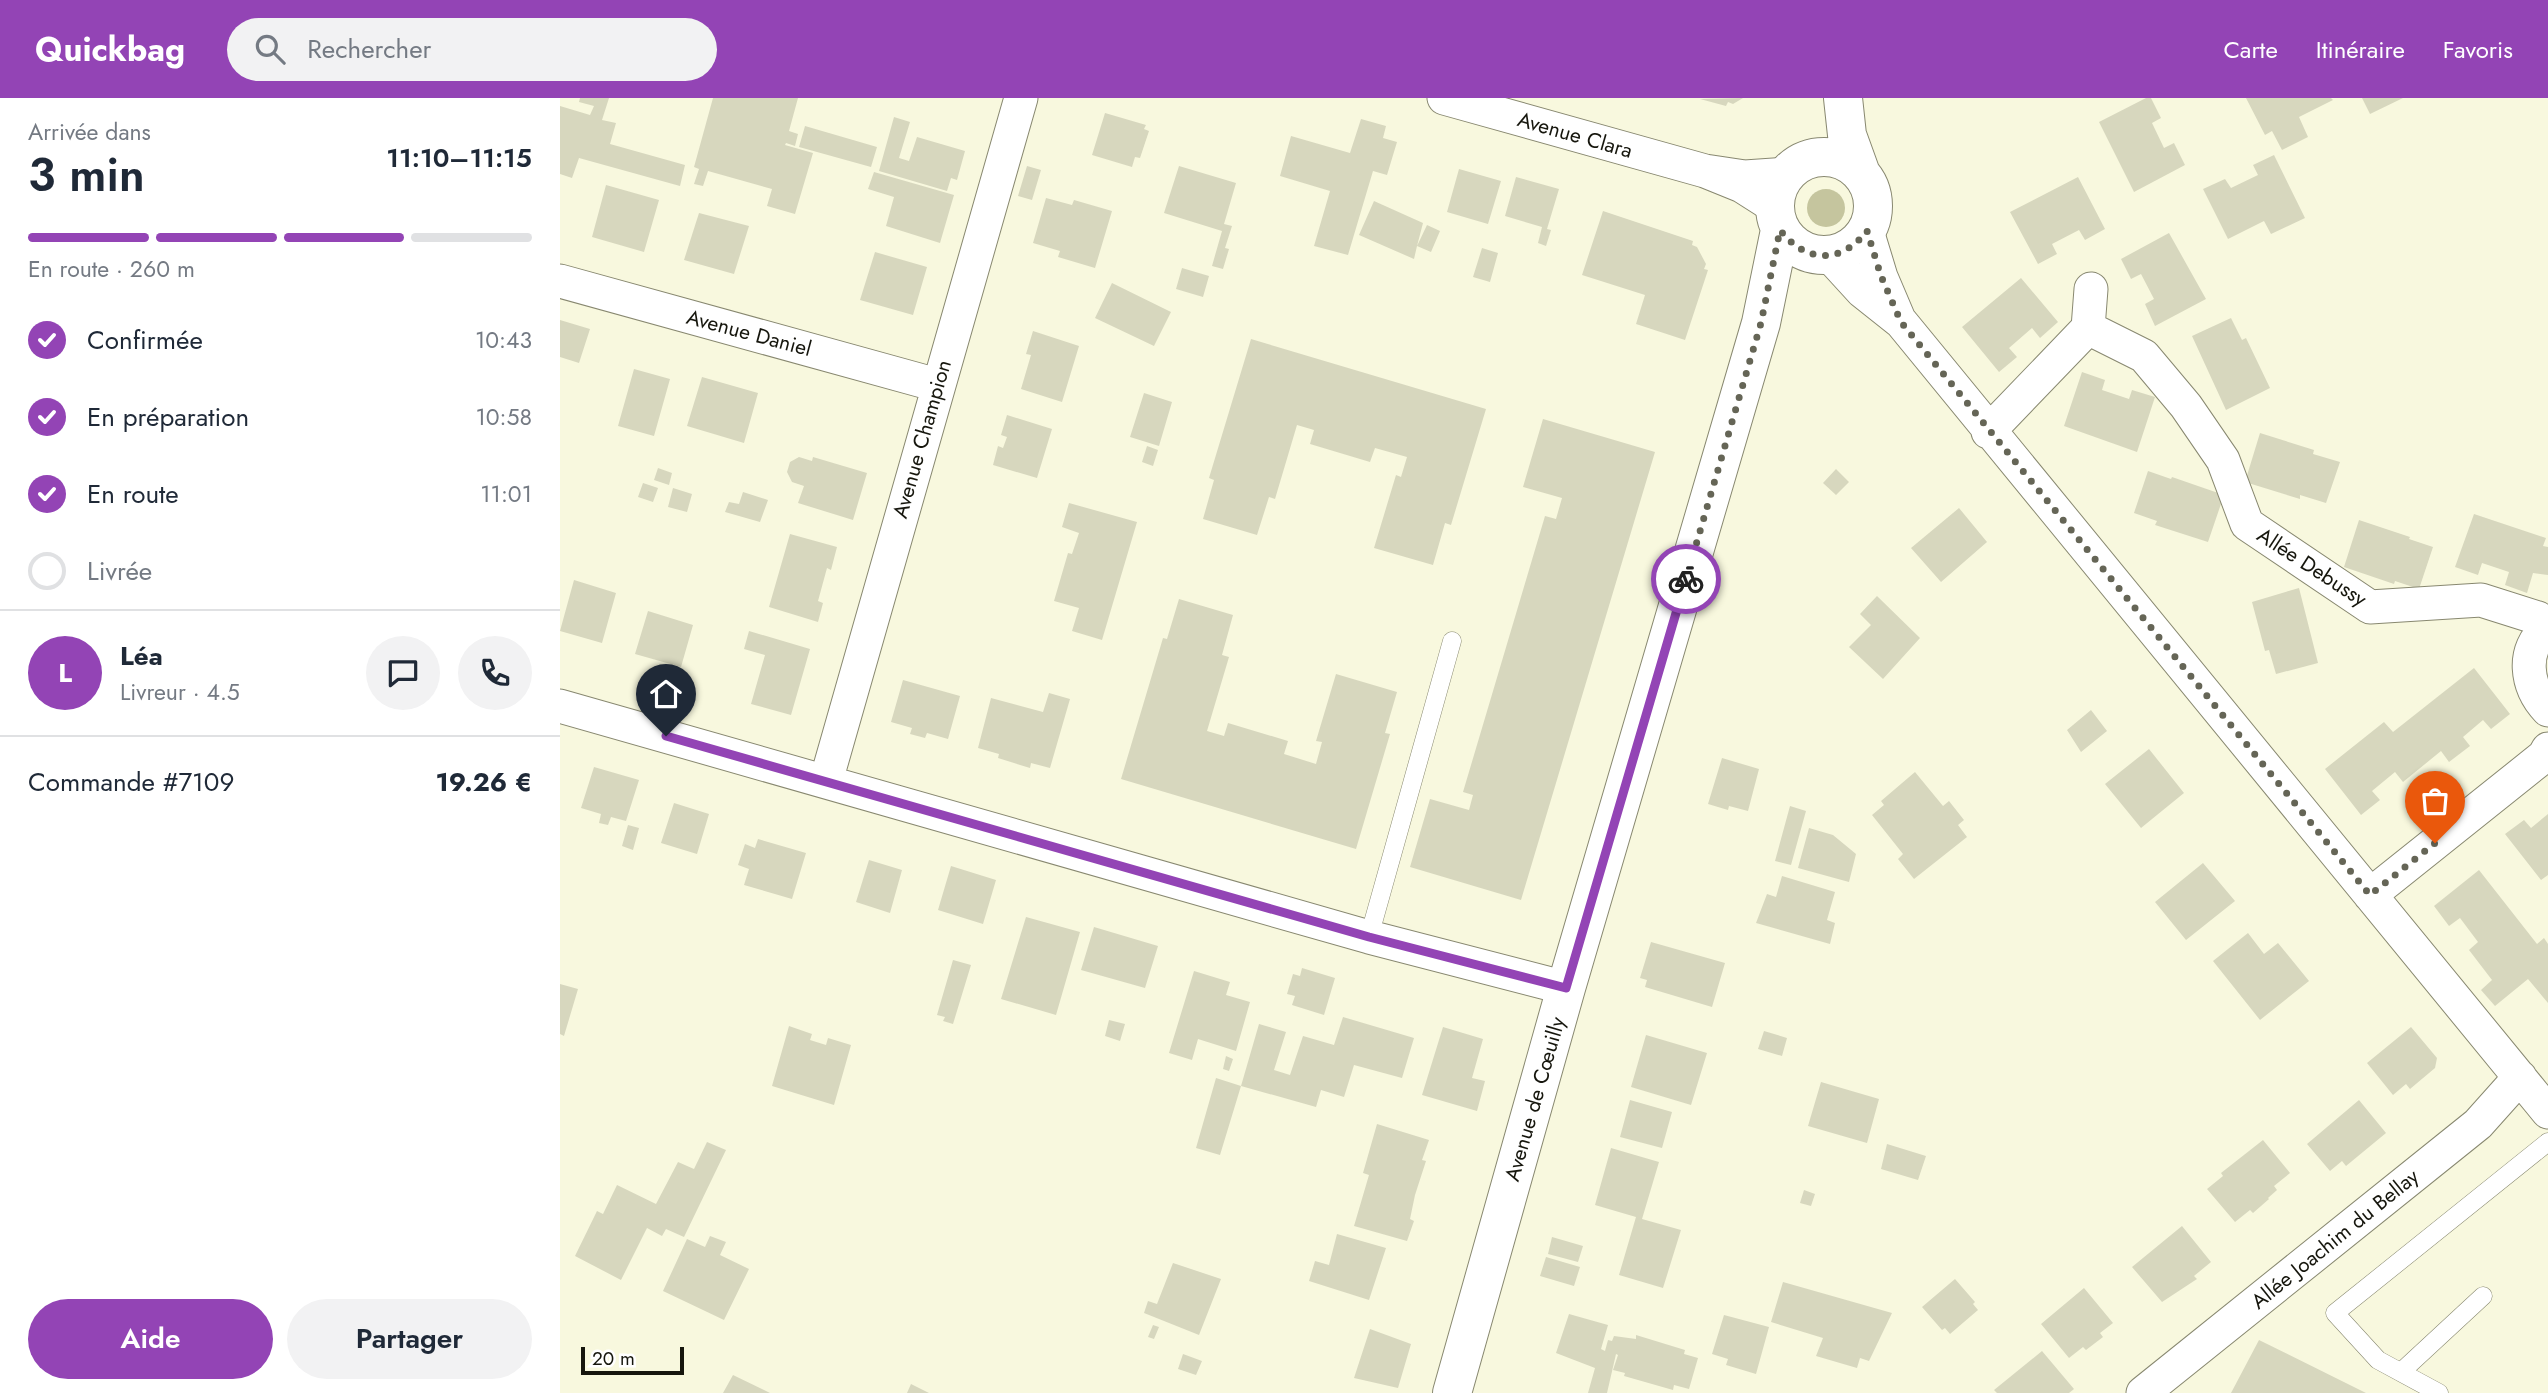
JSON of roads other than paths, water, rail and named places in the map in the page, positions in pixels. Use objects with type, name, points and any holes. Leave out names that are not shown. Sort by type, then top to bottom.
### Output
[{"type":"street","name":"Avenue Champion","points":[[826,781],[1021,98]]},
{"type":"street","name":"Avenue Clara","points":[[1444,98],[1705,171],[1745,177],[1789,192]]},
{"type":"street","name":"Avenue de Cœuilly","points":[[1452,1393],[1566,988],[1761,323],[1789,192],[1825,129],[1830,98]]},
{"type":"street","points":[[1843,98],[1847,135],[1860,171],[1869,184],[1874,200],[1873,216],[1858,243],[1844,252],[1822,255],[1801,250],[1790,242],[1789,192],[1831,157],[1860,171]]},
{"type":"street","points":[[1867,231],[1881,276],[1901,322]]},
{"type":"street","name":"Avenue de Cœuilly","points":[[1761,323],[1783,280],[1798,263],[1822,255]]},
{"type":"street","points":[[1822,255],[1901,322],[1988,432],[2548,1112]]},
{"type":"street","name":"Avenue Daniel","points":[[560,281],[937,385]]},
{"type":"street","points":[[1988,432],[2088,328],[2091,289]]},
{"type":"street","name":"Allée Debussy","points":[[2088,328],[2144,356],[2186,406],[2223,460],[2247,524],[2370,607],[2481,600],[2538,618],[2548,628]]},
{"type":"street","points":[[2548,628],[2531,651],[2528,672],[2534,692],[2548,710]]},
{"type":"street","points":[[560,706],[1369,937],[1566,988]]},
{"type":"street","points":[[2370,895],[2544,757],[2548,749]]},
{"type":"street","name":"Allée Joachim du Bellay","points":[[2143,1393],[2478,1124],[2520,1077]]},
{"type":"lane","points":[[1369,937],[1452,640]]},
{"type":"lane","points":[[2439,1393],[2378,1360],[2334,1313],[2548,1142]]},
{"type":"lane","points":[[2401,1372],[2483,1296]]}]
